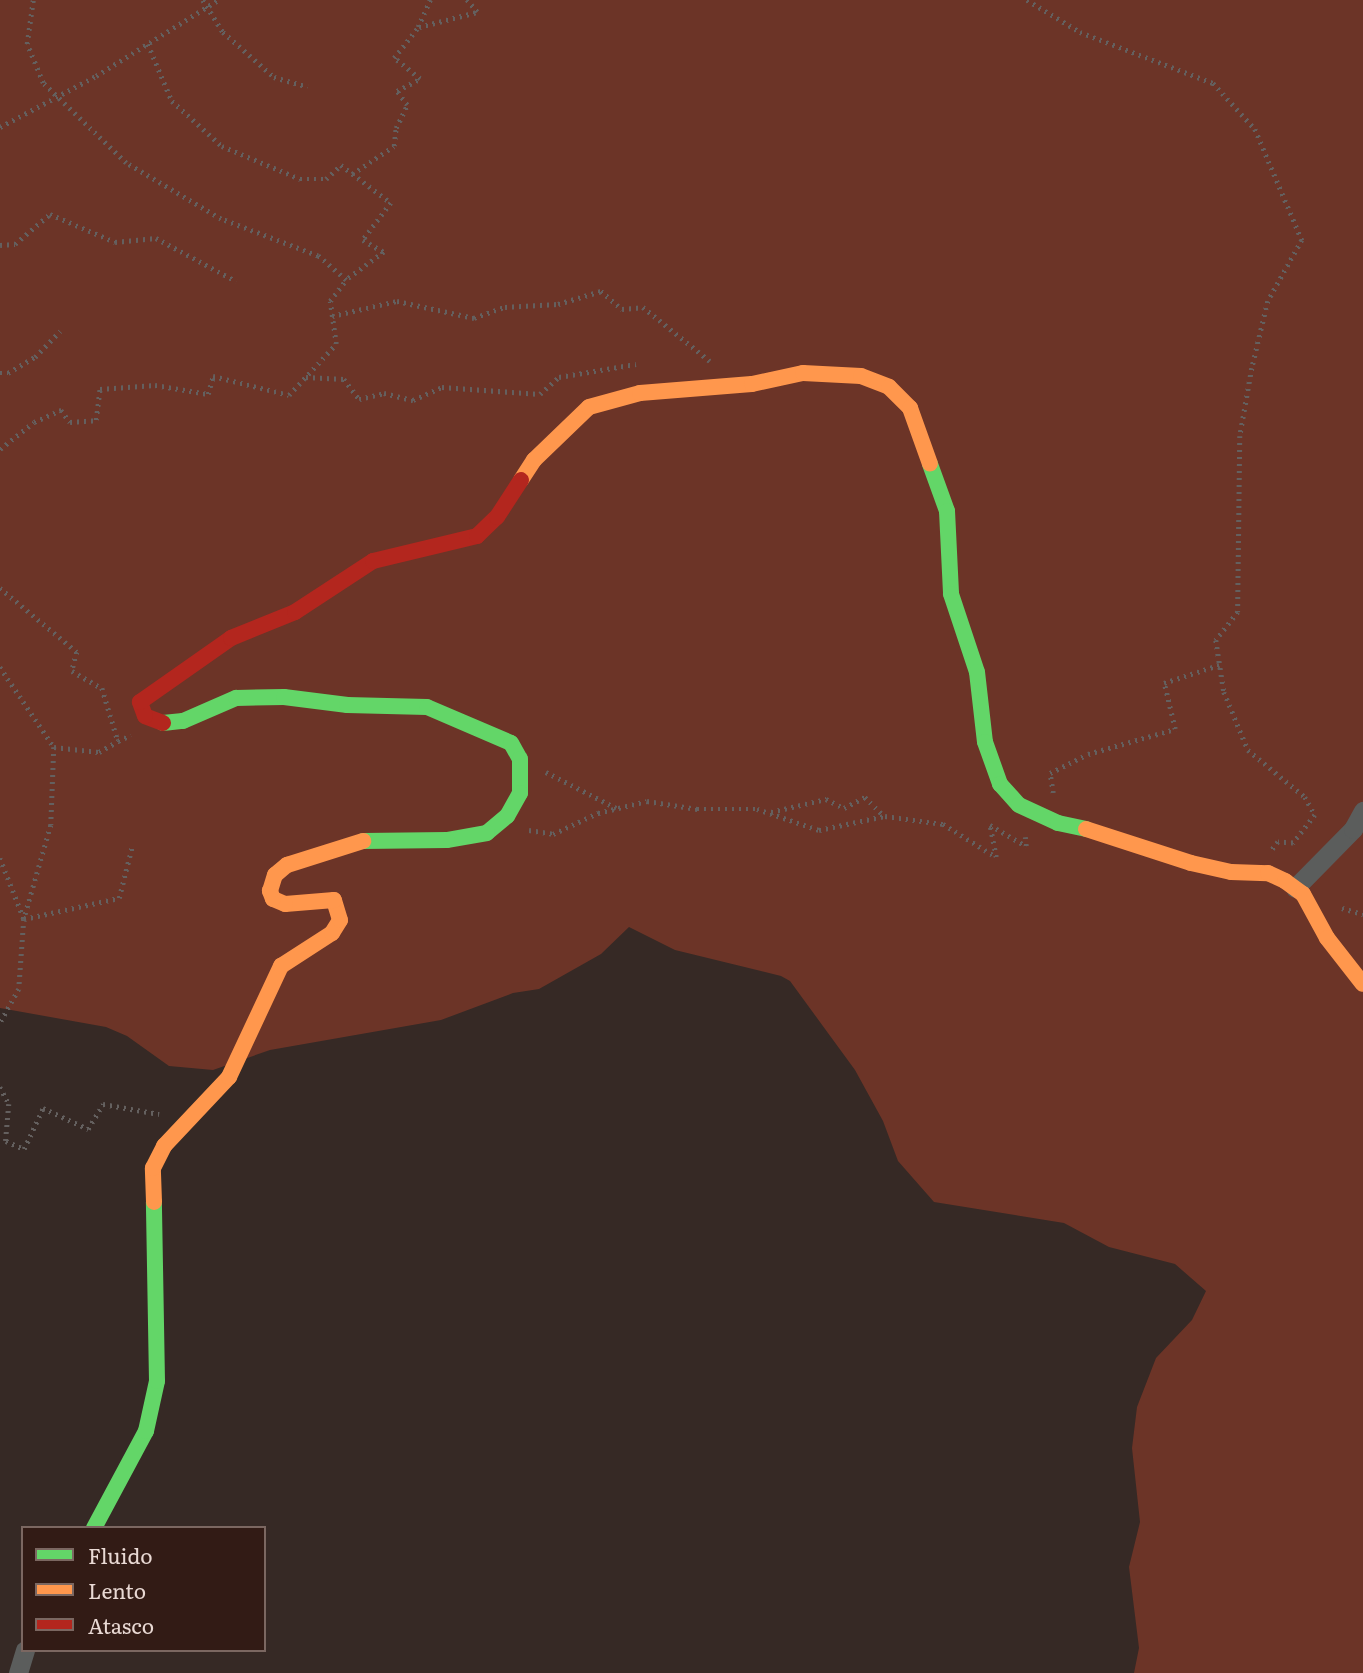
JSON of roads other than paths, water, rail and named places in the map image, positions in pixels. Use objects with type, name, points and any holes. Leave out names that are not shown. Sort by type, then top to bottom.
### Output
[{"type":"street","points":[[95,1526],[146,1431],[157,1381],[153,1168],[164,1146],[229,1077],[281,966],[332,933],[340,920],[334,900],[285,904],[273,899],[270,891],[275,875],[287,865],[368,839],[447,840],[487,833],[498,824],[520,793],[520,759],[511,743],[427,707],[347,705],[285,696],[236,698],[183,721],[158,723],[145,716],[140,702],[231,638],[295,611],[373,561],[477,536],[496,517],[534,460],[589,407],[640,393],[740,385],[803,373],[840,373],[889,387],[910,408],[947,511],[951,594],[977,672],[985,742],[1000,784],[1019,805],[1058,823],[1109,834],[1191,863],[1251,873],[1268,873],[1295,888],[1363,984]]},
{"type":"street","points":[[1295,888],[1353,829],[1363,811]]},
{"type":"street","points":[[18,1673],[24,1652]]}]
